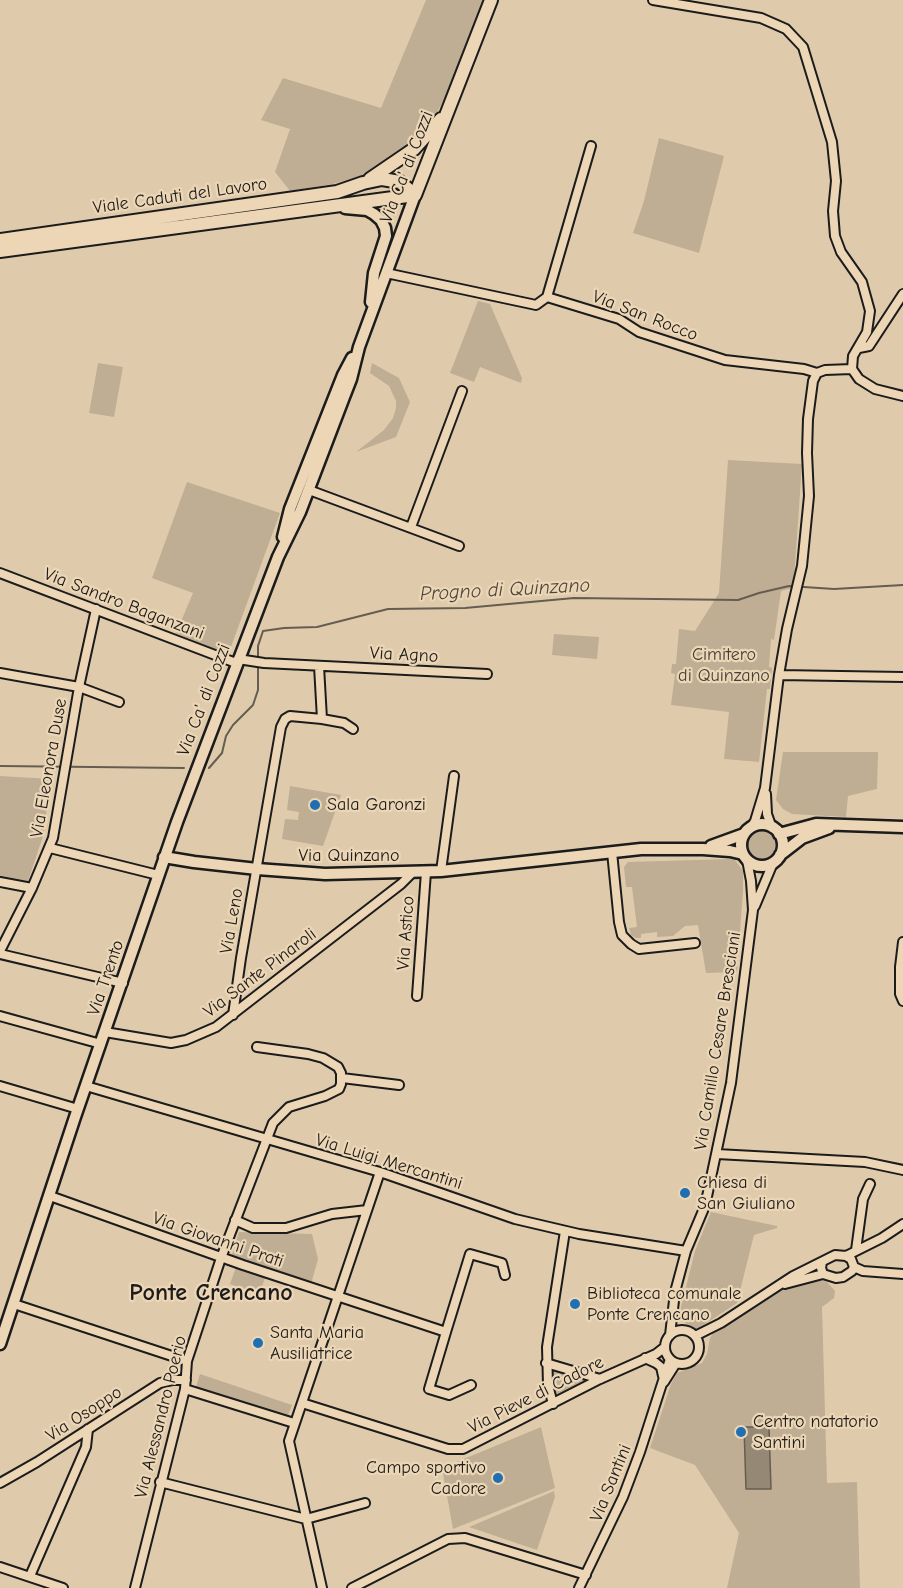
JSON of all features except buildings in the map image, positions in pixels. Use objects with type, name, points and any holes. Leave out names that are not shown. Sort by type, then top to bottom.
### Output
[{"type":"main road","name":"Via Ca' di Cozzi","points":[[164,857],[241,661],[278,557],[294,499],[343,375],[358,347],[491,0]]},
{"type":"main road","name":"Viale Caduti del Lavoro","points":[[363,183],[414,149],[447,111]]},
{"type":"main road","name":"Viale Caduti del Lavoro","points":[[0,240],[337,192],[363,183],[391,179],[400,182],[415,195]]},
{"type":"main road","name":"Viale Caduti del Lavoro","points":[[0,251],[415,195]]},
{"type":"main road","name":"Viale Caduti del Lavoro","points":[[328,206],[367,210],[381,220],[386,228],[386,236],[374,273],[370,315]]},
{"type":"main road","name":"Via Ca' di Cozzi","points":[[278,557],[309,490],[351,379],[358,347]]},
{"type":"main road","name":"Via Quinzano","points":[[702,849],[759,825],[776,831],[816,824],[903,827]]},
{"type":"main road","points":[[777,859],[802,838],[840,825]]},
{"type":"main road","points":[[745,857],[742,841],[747,831]]},
{"type":"main road","points":[[776,831],[783,845],[777,859]]},
{"type":"main road","name":"Via Quinzano","points":[[164,857],[257,869],[325,874],[441,871],[649,849],[730,851],[760,866],[777,859]]},
{"type":"main road","name":"Via Trento","points":[[0,1344],[4,1316],[14,1304],[164,857]]},
{"type":"street","points":[[653,0],[761,18],[786,29],[803,48],[832,142],[836,181],[833,211],[835,236],[841,252],[862,282],[868,299],[870,322],[853,357],[852,369],[866,384],[883,392],[903,396]]},
{"type":"street","points":[[387,273],[536,304],[547,297],[591,146]]},
{"type":"street","points":[[858,348],[869,346],[903,294]]},
{"type":"street","name":"Via San Rocco","points":[[547,297],[619,319],[639,332],[725,360],[804,369],[817,374],[825,370],[852,369]]},
{"type":"street","points":[[747,831],[755,821],[765,788],[779,675],[787,629],[800,578],[808,496],[807,453],[810,393],[817,374]]},
{"type":"street","points":[[411,527],[462,391]]},
{"type":"street","points":[[309,490],[340,504],[411,527],[459,546]]},
{"type":"street","name":"Via Sandro Baganzani","points":[[0,573],[241,661]]},
{"type":"street","name":"Via Eleonora Duse","points":[[0,953],[50,848],[79,687],[96,609]]},
{"type":"street","name":"Via Agno","points":[[241,661],[487,674]]},
{"type":"street","points":[[319,666],[322,719]]},
{"type":"street","points":[[0,673],[79,687]]},
{"type":"street","points":[[779,675],[903,676]]},
{"type":"street","name":"Via Eleonora Duse","points":[[79,687],[87,692],[119,702]]},
{"type":"street","points":[[257,869],[281,727],[285,719],[290,716],[322,719],[344,723],[353,729]]},
{"type":"street","points":[[441,871],[454,777]]},
{"type":"street","points":[[765,788],[767,814],[776,831]]},
{"type":"street","points":[[50,848],[158,875]]},
{"type":"street","points":[[612,852],[622,935],[639,949],[695,943]]},
{"type":"street","name":"Via Camillo Cesare Bresciani","points":[[670,1335],[675,1292],[686,1251],[705,1206],[732,1072],[753,910],[751,881],[745,857]]},
{"type":"street","name":"Via Camillo Cesare Bresciani","points":[[753,910],[777,859]]},
{"type":"street","name":"Via Leno","points":[[233,1015],[257,869]]},
{"type":"street","name":"Via Astico","points":[[417,996],[426,872]]},
{"type":"street","name":"Via Sante Pinaroli","points":[[105,1032],[171,1043],[195,1037],[216,1027],[401,884],[412,873]]},
{"type":"street","points":[[0,882],[32,888]]},
{"type":"street","points":[[903,942],[900,994],[903,1001]]},
{"type":"street","points":[[0,953],[123,983]]},
{"type":"street","points":[[0,1016],[101,1044]]},
{"type":"street","points":[[257,1047],[323,1058],[338,1067],[342,1078],[399,1085]]},
{"type":"street","name":"Via Alessandro Poerio","points":[[135,1588],[185,1389],[187,1361],[221,1258],[266,1140],[273,1123],[282,1113],[290,1107],[326,1096],[339,1089],[342,1078]]},
{"type":"street","points":[[0,1086],[78,1109]]},
{"type":"street","name":"Via Luigi Mercantini","points":[[86,1086],[380,1172],[515,1219],[565,1231],[686,1251]]},
{"type":"street","points":[[717,1154],[865,1162],[903,1170]]},
{"type":"street","points":[[322,1588],[289,1441],[380,1172]]},
{"type":"street","points":[[856,1250],[863,1199],[870,1184]]},
{"type":"street","name":"Via Giovanni Prati","points":[[50,1196],[221,1258],[446,1332]]},
{"type":"street","points":[[235,1220],[253,1228],[286,1228],[332,1214],[367,1210]]},
{"type":"street","points":[[846,1256],[882,1238],[903,1224]]},
{"type":"street","points":[[553,1404],[548,1385],[546,1347],[565,1231]]},
{"type":"street","points":[[471,1385],[448,1395],[429,1389],[470,1254],[502,1263],[506,1275]]},
{"type":"street","points":[[670,1335],[681,1330],[690,1332],[696,1339],[792,1276],[835,1255],[846,1256],[851,1259],[854,1267],[863,1271],[903,1274]]},
{"type":"street","points":[[822,1262],[823,1274]]},
{"type":"street","points":[[776,1288],[823,1274],[836,1278],[843,1277],[854,1267]]},
{"type":"street","points":[[14,1304],[187,1361]]},
{"type":"street","points":[[672,1314],[681,1330]]},
{"type":"street","name":"Via Santini","points":[[661,1386],[667,1380],[670,1335]]},
{"type":"street","name":"Via Santini","points":[[670,1356],[684,1364],[694,1359],[699,1349],[696,1339]]},
{"type":"street","name":"Via Pieve di Cadore","points":[[302,1403],[448,1449],[463,1449],[645,1358],[656,1354],[670,1356]]},
{"type":"street","name":"Via Santini","points":[[579,1588],[623,1497],[640,1452],[670,1356]]},
{"type":"street","points":[[645,1358],[661,1367],[663,1376]]},
{"type":"street","points":[[546,1363],[600,1379]]},
{"type":"street","name":"Via Osoppo","points":[[0,1483],[160,1383],[186,1380]]},
{"type":"street","points":[[185,1389],[294,1423]]},
{"type":"street","points":[[30,1576],[86,1447],[88,1429]]},
{"type":"street","points":[[160,1482],[306,1519],[365,1503]]},
{"type":"street","points":[[352,1588],[448,1539],[465,1538],[586,1575]]},
{"type":"street","points":[[0,1567],[63,1588]]},
{"type":"green space","points":[[426,0],[483,0],[448,93],[423,136],[371,173],[333,184],[290,191],[275,172],[290,129],[261,120],[283,78],[381,108]]},
{"type":"green space","points":[[659,138],[724,156],[699,253],[633,233],[644,201]]},
{"type":"green space","points":[[478,301],[490,304],[522,378],[521,383],[480,367],[474,382],[450,373]]},
{"type":"green space","points":[[98,363],[123,367],[114,417],[89,413]]},
{"type":"green space","points":[[372,363],[399,378],[410,402],[396,437],[356,452],[384,430],[393,418],[396,408],[396,401],[389,386],[370,373]]},
{"type":"green space","name":"Cimitero di Quinzano","points":[[728,460],[802,464],[794,579],[792,588],[781,591],[774,640],[771,639],[770,689],[767,689],[759,762],[724,759],[729,712],[671,705],[675,674],[671,673],[672,664],[676,664],[679,629],[695,631],[719,593]]},
{"type":"green space","points":[[187,482],[280,513],[228,655],[176,633],[193,593],[152,578]]},
{"type":"green space","points":[[554,634],[599,637],[597,659],[552,655]]},
{"type":"green space","points":[[783,752],[878,752],[877,789],[848,796],[846,817],[792,814],[783,809],[776,800]]},
{"type":"green space","points":[[0,776],[51,779],[43,836],[27,884],[0,879]]},
{"type":"green space","points":[[290,786],[341,795],[323,846],[282,839],[285,819],[298,820],[299,812],[287,810]]},
{"type":"green space","points":[[761,831],[771,835],[775,845],[771,855],[761,859],[751,855],[747,845],[751,835]]},
{"type":"green space","points":[[735,860],[743,871],[737,972],[706,973],[698,925],[685,926],[673,936],[657,937],[657,932],[641,934],[641,938],[631,935],[629,928],[637,927],[632,887],[626,887],[624,867],[628,862]]},
{"type":"green space","points":[[711,1212],[777,1226],[777,1228],[754,1235],[737,1303],[696,1330],[684,1322],[681,1307],[695,1251]]},
{"type":"green space","points":[[239,1232],[312,1234],[318,1259],[311,1284],[231,1258]]},
{"type":"green space","points":[[236,1267],[265,1278],[259,1295],[230,1284]]},
{"type":"green space","name":"Centro natatorio Santini","points":[[820,1280],[827,1282],[835,1291],[834,1298],[822,1307],[827,1483],[857,1482],[860,1588],[727,1588],[739,1533],[695,1465],[650,1448],[671,1384],[677,1373],[702,1363],[715,1330],[773,1294],[795,1284]]},
{"type":"green space","points":[[553,1366],[593,1379],[557,1398],[553,1382]]},
{"type":"green space","points":[[200,1374],[292,1405],[287,1418],[196,1387]]},
{"type":"green space","name":"Campo sportivo Cadore","points":[[541,1427],[555,1488],[453,1529],[442,1468]]},
{"type":"green space","points":[[554,1491],[555,1497],[537,1550],[469,1527]]},
{"type":"shaded area","points":[[744,1427],[769,1427],[771,1489],[746,1489]]},
{"type":"waterway","name":"Progno di Quinzano","points":[[209,768],[222,753],[226,736],[233,725],[253,705],[258,690],[258,646],[263,631],[317,627],[388,609],[465,608],[574,598],[738,600],[789,586],[834,589],[903,585]]},
{"type":"waterway","name":"Progno di Quinzano","points":[[0,766],[184,768]]},
{"type":"place","name":"Sala Garonzi","points":[[315,805]]},
{"type":"place","name":"Chiesa di San Giuliano","points":[[685,1193]]},
{"type":"place","name":"Biblioteca comunale Ponte Crencano","points":[[575,1304]]},
{"type":"place","name":"Santa Maria Ausiliatrice","points":[[258,1343]]},
{"type":"place","name":"Centro natatorio Santini","points":[[741,1432]]},
{"type":"place","name":"Campo sportivo Cadore","points":[[498,1478]]},
{"type":"district","name":"Ponte Crencano","points":[[211,1293]]}]
